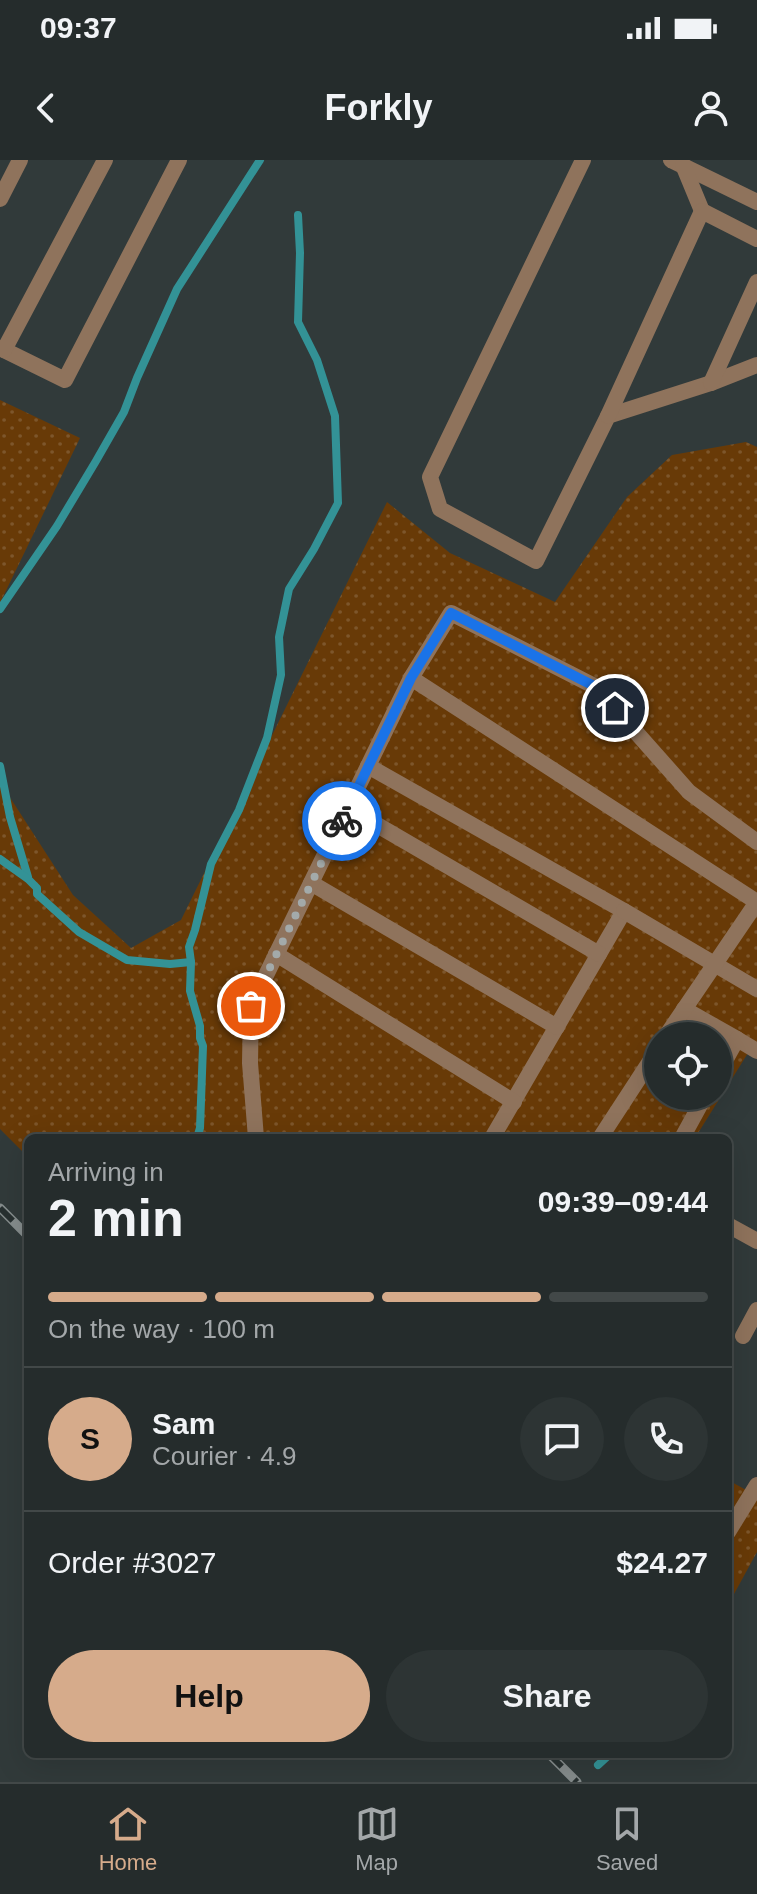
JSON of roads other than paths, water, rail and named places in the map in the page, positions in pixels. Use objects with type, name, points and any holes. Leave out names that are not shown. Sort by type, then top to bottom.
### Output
[{"type":"lane","points":[[0,199],[20,160]]},
{"type":"lane","points":[[105,160],[2,349],[65,380],[179,160]]},
{"type":"lane","points":[[583,160],[430,477],[440,509],[536,561],[608,416],[702,211]]},
{"type":"lane","points":[[677,163],[757,202]]},
{"type":"lane","points":[[677,163],[702,211],[757,239]]},
{"type":"lane","points":[[711,383],[757,282]]},
{"type":"lane","points":[[608,416],[757,365]]},
{"type":"lane","points":[[256,1134],[250,1063],[251,1006],[411,678],[451,613],[596,687],[689,792],[757,842]]},
{"type":"lane","points":[[411,678],[757,902],[675,1022]]},
{"type":"lane","points":[[368,766],[757,989]]},
{"type":"lane","points":[[348,808],[599,954]]},
{"type":"lane","points":[[311,883],[557,1027]]},
{"type":"lane","points":[[494,1134],[624,911]]},
{"type":"lane","points":[[276,954],[514,1102]]},
{"type":"lane","points":[[684,1009],[757,1051]]},
{"type":"lane","points":[[732,1048],[737,1039]]},
{"type":"lane","points":[[603,1134],[644,1070]]},
{"type":"lane","points":[[684,1134],[697,1110]]},
{"type":"lane","points":[[732,1227],[757,1241]]},
{"type":"lane","points":[[743,1336],[757,1310]]},
{"type":"lane","points":[[732,1526],[757,1485]]},
{"type":"waterway","points":[[0,609],[57,526],[96,461],[124,412],[177,289],[260,160]]},
{"type":"waterway","points":[[198,1134],[203,1046],[190,991],[189,947],[211,864],[239,810],[267,738],[281,675],[279,637],[289,589],[338,503],[335,416],[317,360],[298,322],[298,215]]},
{"type":"waterway","points":[[0,766],[10,817],[28,877]]},
{"type":"waterway","points":[[0,859],[28,879],[37,888],[37,894],[79,932],[127,960],[170,964],[191,962]]},
{"type":"waterway","points":[[598,1765],[606,1758]]},
{"type":"railway","points":[[0,1208],[24,1232]]},
{"type":"railway","points":[[553,1758],[577,1782]]}]
